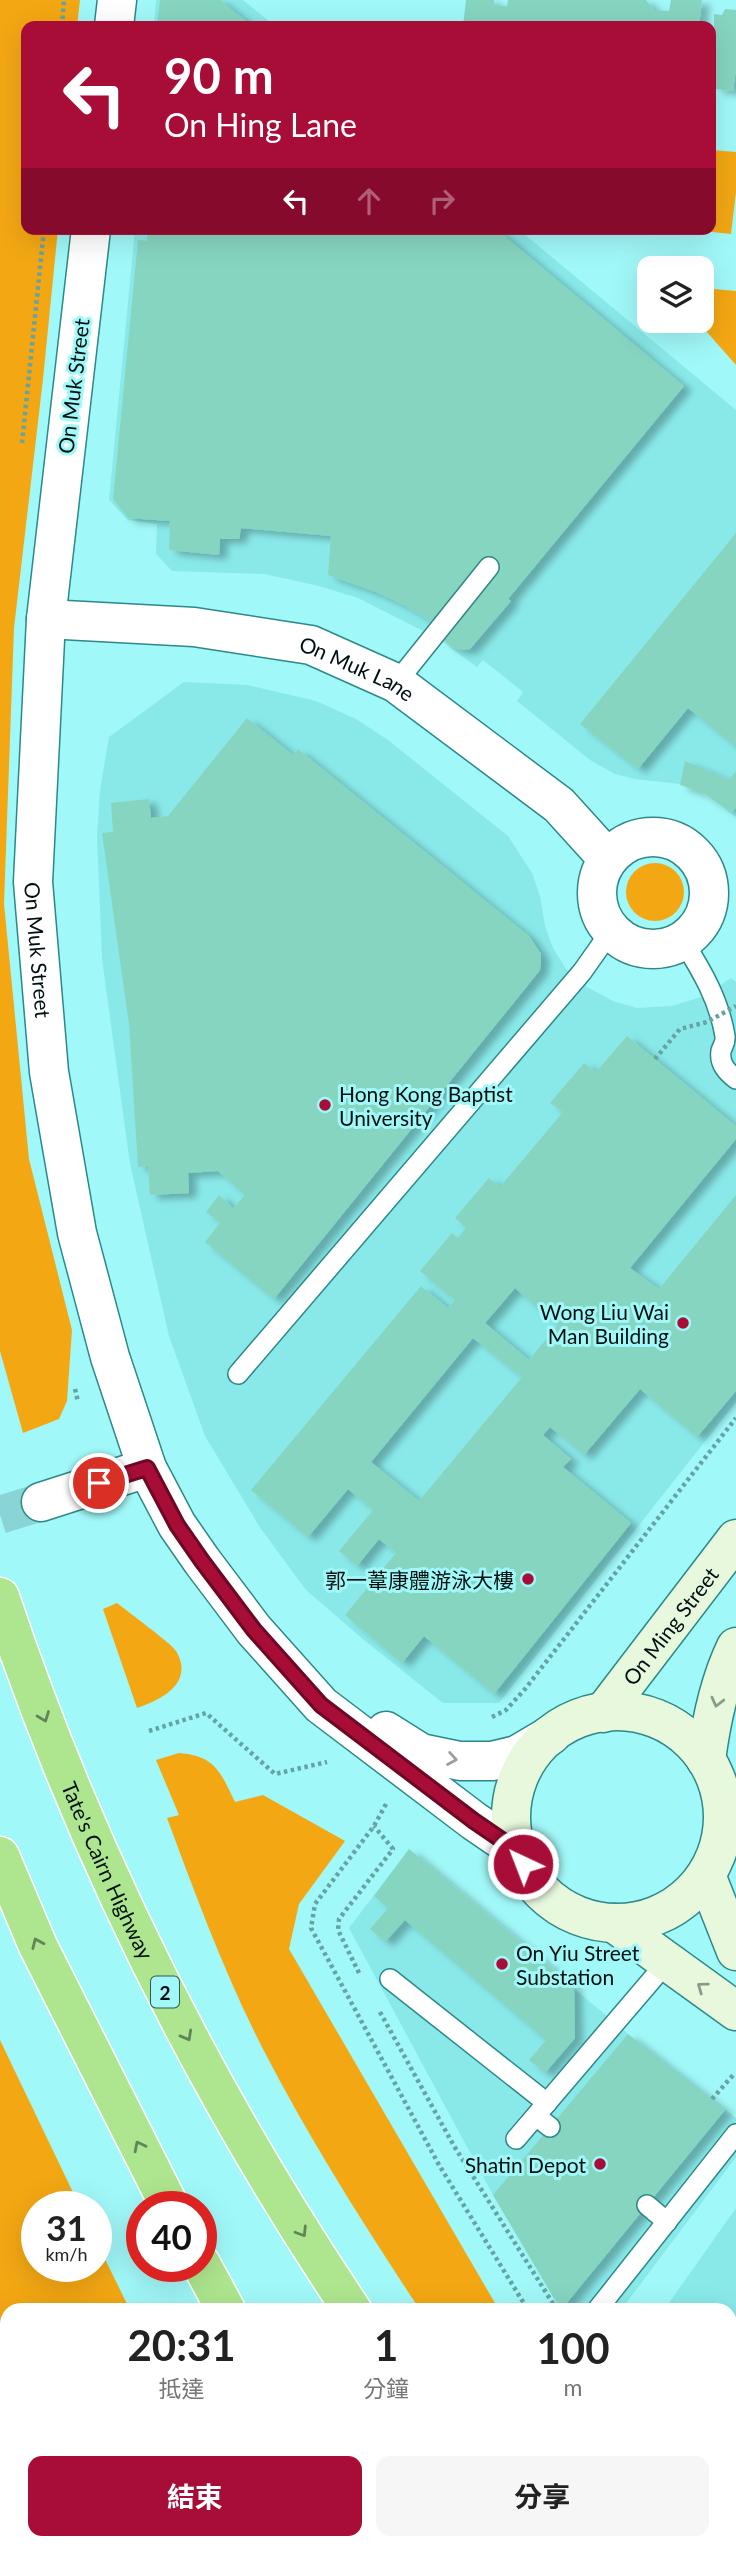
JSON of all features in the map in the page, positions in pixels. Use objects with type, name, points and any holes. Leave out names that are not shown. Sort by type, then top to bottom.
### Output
[{"type":"highway","name":"Tate's Cairn Highway","points":[[0,1597],[61,1762],[128,1916],[175,2013],[229,2112],[348,2303]]},
{"type":"highway","points":[[0,1856],[38,1946],[162,2191]]},
{"type":"highway","points":[[211,2282],[222,2303]]},
{"type":"street","points":[[115,21],[117,0]]},
{"type":"street","name":"On Muk Street","points":[[90,235],[46,619],[33,882],[49,1072],[77,1233],[110,1357],[147,1468],[177,1525],[254,1630],[321,1705],[515,1849]]},
{"type":"street","name":"On Muk Lane","points":[[46,619],[194,627],[310,645],[396,682],[559,805],[608,859]]},
{"type":"street","points":[[656,836],[673,840],[689,849],[701,862],[708,878],[710,896],[706,914],[697,929],[682,941],[664,949],[644,949],[626,943],[611,931],[600,914],[596,895],[599,876],[608,859],[621,846],[637,839],[656,836]]},
{"type":"street","points":[[41,1502],[147,1468]]},
{"type":"street","name":"On Ming Street","points":[[603,1713],[736,1539]]},
{"type":"street","name":"On Muk Street","points":[[254,1630],[321,1688],[421,1753],[460,1761],[492,1761],[517,1755],[551,1735]]},
{"type":"street","points":[[706,1760],[710,1729],[725,1669],[736,1647]]},
{"type":"street","name":"On Ming Street","points":[[603,1713],[633,1713],[662,1721],[687,1738],[706,1760],[720,1791],[723,1825],[718,1851],[706,1875],[690,1896],[667,1911],[642,1921],[614,1923],[582,1917],[552,1902],[530,1878],[515,1849],[510,1825],[512,1800],[518,1777],[531,1755],[551,1735],[562,1726],[582,1718],[603,1713]]},
{"type":"street","points":[[706,1875],[736,1951]]},
{"type":"street","points":[[614,1923],[736,2011]]},
{"type":"lane","points":[[396,682],[489,567]]},
{"type":"lane","points":[[239,1374],[582,972],[611,931]]},
{"type":"lane","points":[[682,941],[708,981],[726,1039],[721,1060],[726,1071],[736,1079]]},
{"type":"lane","points":[[516,2140],[545,2115],[667,1962]]},
{"type":"lane","points":[[390,1979],[545,2115]]},
{"type":"lane","points":[[603,2303],[736,2134]]},
{"type":"lane","points":[[647,2205],[667,2222]]},
{"type":"path","points":[[62,21],[64,0]]},
{"type":"path","points":[[655,1059],[680,1030],[707,1022],[736,1006]]},
{"type":"path","points":[[487,1719],[506,1710],[525,1689],[736,1418]]},
{"type":"path","points":[[149,1731],[206,1713],[275,1774],[335,1760]]},
{"type":"path","points":[[391,1795],[374,1826],[315,1904],[311,1928],[439,2165],[524,2303]]},
{"type":"path","points":[[362,1978],[338,1930],[339,1919],[393,1849],[374,1826]]},
{"type":"path","points":[[375,2002],[454,2146],[553,2303]]},
{"type":"path","points":[[712,2099],[734,2074]]},
{"type":"shaded area","points":[[0,0],[80,0],[78,21],[21,21],[21,235],[57,235],[14,628],[4,904],[29,1159],[72,1330],[67,1401],[59,1419],[23,1433],[0,1351]]},
{"type":"shaded area","points":[[156,0],[243,0],[269,21],[154,21]]},
{"type":"shaded area","points":[[716,150],[736,152],[736,192],[731,234],[716,232]]},
{"type":"shaded area","points":[[134,235],[525,235],[637,328],[637,333],[643,333],[736,410],[736,817],[706,794],[680,784],[615,774],[590,760],[517,701],[523,692],[483,660],[477,667],[437,638],[358,598],[264,574],[172,571],[156,554],[157,524],[128,520],[109,500]]},
{"type":"shaded area","points":[[714,289],[736,291],[736,365],[708,333],[714,333]]},
{"type":"shaded area","points":[[184,682],[248,685],[316,701],[356,719],[388,740],[508,836],[532,873],[553,948],[566,969],[587,987],[613,1001],[637,1008],[672,1006],[704,996],[731,978],[736,982],[736,1402],[499,1703],[443,1703],[306,1590],[261,1529],[205,1436],[169,1336],[130,1164],[102,959],[97,836],[100,790],[109,737]]},
{"type":"shaded area","points":[[655,863],[666,865],[679,876],[684,892],[682,903],[671,916],[655,921],[644,919],[631,908],[626,892],[628,881],[639,868]]},
{"type":"shaded area","points":[[117,1603],[172,1647],[181,1662],[181,1672],[173,1688],[156,1700],[137,1708],[103,1609]]},
{"type":"shaded area","points":[[179,1753],[201,1758],[215,1767],[235,1802],[263,1795],[345,1841],[299,1904],[289,1949],[495,2303],[415,2303],[358,2214],[299,2116],[236,1993],[167,1818],[179,1815],[156,1760]]},
{"type":"shaded area","points":[[409,1849],[628,2034],[736,2118],[736,2157],[626,2303],[557,2303],[493,2195],[349,1928]]},
{"type":"shaded area","points":[[0,2040],[72,2191],[21,2191],[21,2282],[112,2282],[112,2273],[127,2303],[0,2303]]},
{"type":"shaded area","points":[[736,2208],[736,2303],[669,2303]]},
{"type":"building","points":[[160,0],[220,0],[246,21],[158,21]]},
{"type":"building","points":[[466,0],[494,0],[494,5],[507,6],[508,0],[646,0],[654,10],[669,11],[671,0],[702,0],[700,21],[464,21]]},
{"type":"building","points":[[725,9],[736,10],[736,68],[733,91],[716,89],[714,14],[722,15]]},
{"type":"building","points":[[148,235],[503,235],[684,386],[508,599],[511,601],[470,649],[462,650],[443,640],[444,629],[406,606],[328,575],[331,536],[241,528],[239,539],[220,539],[219,555],[169,550],[170,521],[128,518],[113,499],[138,240],[147,241]]},
{"type":"building","points":[[736,533],[736,747],[688,708],[638,769],[580,724]]},
{"type":"building","points":[[247,718],[293,755],[298,749],[529,936],[541,954],[540,970],[274,1299],[205,1242],[220,1223],[206,1212],[219,1195],[233,1208],[245,1195],[218,1171],[188,1173],[189,1193],[150,1195],[148,1166],[138,1167],[129,1024],[102,833],[113,832],[111,803],[149,799],[151,818],[168,816]]},
{"type":"building","points":[[685,761],[729,780],[736,771],[736,808],[732,812],[701,792],[680,785]]},
{"type":"building","points":[[627,1036],[736,1126],[736,1139],[630,1268],[659,1289],[736,1195],[736,1391],[697,1437],[640,1389],[584,1455],[550,1427],[543,1435],[571,1459],[563,1467],[631,1523],[494,1694],[424,1636],[402,1663],[345,1615],[396,1553],[379,1539],[357,1566],[339,1551],[373,1510],[348,1489],[308,1537],[251,1490],[421,1286],[448,1308],[455,1300],[420,1271],[452,1233],[458,1238],[466,1228],[455,1218],[489,1178],[500,1187],[563,1112],[550,1103],[584,1063],[596,1072]],"holes":[[[515,1288],[558,1325],[529,1360],[485,1323]],[[473,1338],[522,1377],[419,1501],[371,1462]]]},
{"type":"building","name":"On Yiu Street Substation","points":[[409,1849],[574,1986],[575,2038],[545,2073],[529,2060],[546,2040],[405,1920],[385,1942],[370,1929],[388,1908],[374,1896]]},
{"type":"building","name":"Shatin Depot","points":[[628,2034],[725,2110],[567,2303],[557,2303],[493,2195]]},
{"type":"tunnel","points":[[0,1515],[41,1502]]},
{"type":"place","name":"Hong Kong Baptist University","points":[[325,1105]]},
{"type":"place","name":"Wong Liu Wai Man Building","points":[[683,1323]]},
{"type":"place","name":"郭一葦康體游泳大樓","points":[[528,1579]]},
{"type":"place","name":"On Yiu Street Substation","points":[[502,1964]]},
{"type":"place","name":"Shatin Depot","points":[[600,2164]]},
{"type":"route","points":[[99,1483],[147,1468],[177,1525],[202,1561],[254,1630],[321,1705],[515,1849],[523,1864]]}]
